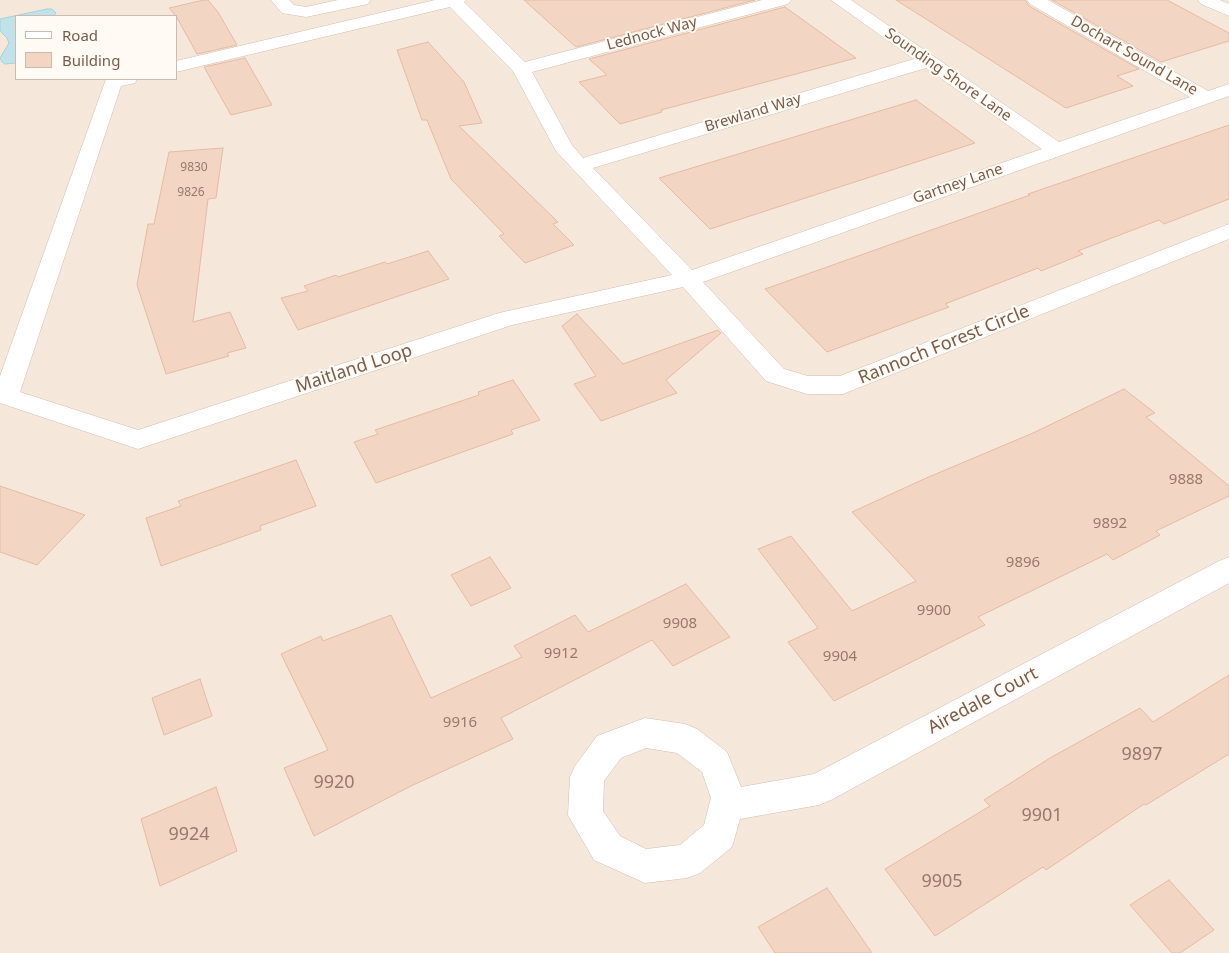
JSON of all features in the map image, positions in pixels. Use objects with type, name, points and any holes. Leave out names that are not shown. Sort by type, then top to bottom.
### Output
[{"type":"street","points":[[282,2],[305,0]]},
{"type":"street","points":[[282,2],[292,10],[306,12],[362,0]]},
{"type":"street","points":[[178,67],[455,0],[521,69],[564,147],[579,166],[688,279]]},
{"type":"street","name":"Lednock Way","points":[[521,69],[782,0]]},
{"type":"street","name":"Sounding Shore Lane","points":[[840,0],[1057,150]]},
{"type":"street","name":"Dochart Sound Lane","points":[[1036,0],[1206,98]]},
{"type":"street","points":[[1208,0],[1229,11]]},
{"type":"street","name":"Brewland Way","points":[[579,166],[928,61]]},
{"type":"street","name":"Maitland Loop","points":[[123,80],[113,82],[6,396],[138,440],[507,318],[688,279]]},
{"type":"street","name":"Gartney Lane","points":[[688,279],[1229,90]]},
{"type":"street","name":"Rannoch Forest Circle","points":[[688,279],[775,375],[807,386],[843,385],[1229,231]]},
{"type":"street","name":"Airedale Court","points":[[727,805],[819,789],[1229,568]]},
{"type":"shaded area","points":[[0,0],[1229,0],[1229,953],[0,953]]},
{"type":"water","points":[[47,9],[52,9],[56,13],[55,15],[19,15]]},
{"type":"water","points":[[15,16],[15,63],[5,64],[0,58],[9,43],[0,31],[0,19]]},
{"type":"building","points":[[208,0],[218,12],[237,45],[197,54],[178,20],[178,15],[175,15],[169,8]]},
{"type":"building","points":[[524,0],[755,0],[576,47]]},
{"type":"building","points":[[896,0],[1025,0],[1029,6],[1139,69],[1117,76],[1133,86],[1066,108]]},
{"type":"building","points":[[1052,0],[1167,0],[1229,33],[1229,41],[1161,62]]},
{"type":"building","points":[[785,7],[856,58],[661,110],[662,112],[620,124],[579,82],[607,75],[589,59]]},
{"type":"building","points":[[428,42],[464,82],[482,123],[459,126],[558,222],[553,224],[574,245],[525,263],[499,236],[504,234],[451,179],[427,120],[422,120],[397,50]]},
{"type":"building","points":[[245,58],[272,105],[231,115],[204,67]]},
{"type":"building","points":[[916,100],[975,143],[710,229],[659,178]]},
{"type":"building","points":[[1229,125],[1229,199],[1164,224],[1159,220],[1078,251],[1083,254],[1041,271],[1038,268],[945,304],[949,307],[827,352],[765,289],[1030,195],[1028,194]]},
{"type":"building","points":[[223,148],[216,198],[208,199],[193,322],[230,312],[246,348],[227,353],[229,356],[166,374],[137,285],[148,224],[154,224],[169,152]]},
{"type":"building","points":[[428,251],[449,279],[298,330],[281,298],[308,291],[304,286],[336,275],[338,277]]},
{"type":"building","points":[[577,314],[623,364],[718,330],[721,333],[666,380],[677,393],[601,421],[574,384],[596,376],[562,326]]},
{"type":"building","points":[[513,380],[540,420],[511,430],[513,434],[376,483],[354,442],[378,434],[375,430],[479,395],[478,392]]},
{"type":"building","points":[[1124,389],[1155,413],[1146,417],[1229,486],[1229,496],[1156,531],[1160,535],[1113,560],[1107,554],[978,617],[985,625],[834,701],[788,642],[818,628],[758,549],[791,536],[852,611],[916,581],[852,512],[1033,433]]},
{"type":"building","points":[[296,460],[316,506],[260,526],[261,530],[161,566],[146,518],[181,506],[178,501]]},
{"type":"building","points":[[0,486],[85,515],[37,565],[0,552]]},
{"type":"building","points":[[490,557],[511,588],[471,606],[451,575]]},
{"type":"building","points":[[686,584],[730,637],[673,666],[652,640],[501,718],[513,739],[411,786],[314,836],[284,768],[328,750],[281,654],[321,636],[323,641],[391,615],[431,698],[522,657],[514,646],[575,615],[588,632]]},
{"type":"building","points":[[1229,675],[1229,754],[1146,805],[1144,804],[1046,870],[1043,867],[935,936],[885,869],[990,806],[984,800],[1050,758],[1140,708],[1153,722]]},
{"type":"building","points":[[200,679],[212,716],[164,735],[152,698]]},
{"type":"building","points":[[216,787],[237,851],[160,886],[141,819]]},
{"type":"building","points":[[1169,880],[1214,930],[1180,953],[1172,953],[1130,905]]},
{"type":"building","points":[[827,888],[872,953],[775,953],[758,927]]}]
